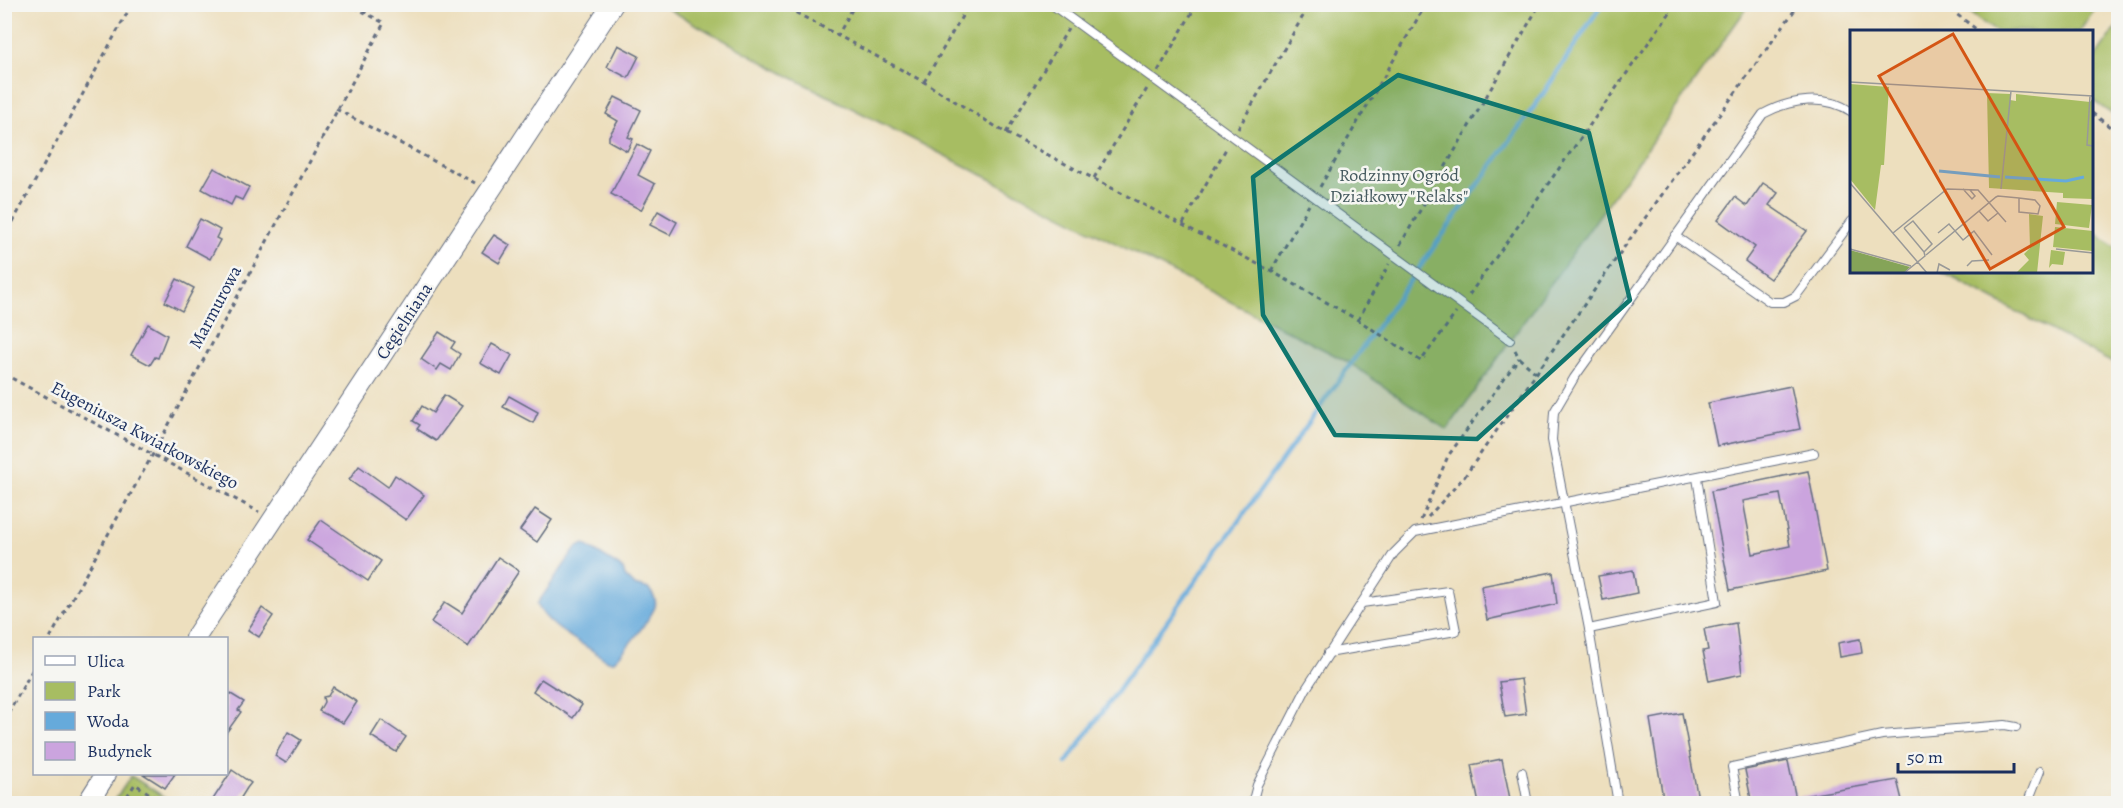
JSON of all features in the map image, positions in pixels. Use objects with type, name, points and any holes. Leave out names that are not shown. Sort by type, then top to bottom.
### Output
[{"type":"street","name":"Cegielniana","points":[[196,637],[613,4]]},
{"type":"street","points":[[87,804],[105,775]]},
{"type":"lane","points":[[1051,4],[1510,340]]},
{"type":"lane","points":[[1618,804],[1589,629],[1551,428],[1556,405],[1763,114],[1781,104],[1825,100],[1839,103],[1850,111]]},
{"type":"lane","points":[[1675,236],[1770,302],[1784,302],[1796,296],[1850,222]]},
{"type":"lane","points":[[1252,804],[1257,784],[1306,689],[1394,553],[1415,532],[1814,453]]},
{"type":"lane","points":[[1589,629],[1717,602],[1697,478]]},
{"type":"lane","points":[[1328,653],[1456,631],[1448,591],[1362,603]]},
{"type":"lane","points":[[1739,804],[1732,767],[1881,735],[2005,725],[2016,727]]},
{"type":"lane","points":[[2027,804],[2040,771]]},
{"type":"lane","points":[[1522,772],[1528,804]]},
{"type":"path","points":[[4,238],[132,4]]},
{"type":"path","name":"Marmurowa","points":[[51,637],[153,454],[384,23],[350,4]]},
{"type":"path","points":[[780,4],[837,37],[924,82],[1006,133],[1271,271],[1358,320],[1421,361],[1677,4]]},
{"type":"path","points":[[837,37],[855,4]]},
{"type":"path","points":[[924,82],[969,4]]},
{"type":"path","points":[[1094,178],[1197,4]]},
{"type":"path","points":[[1183,224],[1310,4]]},
{"type":"path","points":[[1271,271],[1426,4]]},
{"type":"path","points":[[1358,320],[1540,4]]},
{"type":"path","points":[[1415,532],[1465,476],[1799,4]]},
{"type":"path","points":[[1943,4],[1977,30]]},
{"type":"path","points":[[1006,133],[1073,20]]},
{"type":"path","points":[[336,109],[490,191]]},
{"type":"path","points":[[2093,114],[2118,133]]},
{"type":"path","points":[[1510,340],[1519,358],[1536,373]]},
{"type":"path","points":[[1415,532],[1448,456],[1519,358]]},
{"type":"path","name":"Eugeniusza Kwiatkowskiego","points":[[4,374],[273,519]]},
{"type":"path","points":[[4,720],[33,669]]},
{"type":"path","points":[[122,804],[135,784],[165,804]]},
{"type":"highlighted area","points":[[1398,75],[1589,133],[1630,300],[1477,439],[1335,435],[1263,315],[1253,177]]},
{"type":"green space","name":"Rodzinny Ogród Działkowy \"Relaks\"","points":[[661,5],[1749,5],[1447,430],[1348,362],[785,74]]},
{"type":"green space","points":[[1958,5],[2098,5],[2080,30],[1994,30]]},
{"type":"green space","points":[[2118,25],[2118,118],[2093,101],[2093,61]]},
{"type":"green space","points":[[2093,231],[2118,250],[2118,366],[1944,273],[2093,273]]},
{"type":"green space","points":[[131,776],[174,803],[113,803]]},
{"type":"water","points":[[584,544],[623,569],[625,576],[634,585],[649,589],[655,600],[655,607],[648,619],[614,661],[607,661],[559,629],[537,604],[576,548]]},
{"type":"building","points":[[618,45],[639,56],[628,78],[607,67]]},
{"type":"building","points":[[615,97],[641,110],[628,137],[633,139],[627,151],[609,141],[609,136],[618,121],[606,114]]},
{"type":"building","points":[[637,144],[650,151],[638,175],[655,184],[641,210],[611,194]]},
{"type":"building","points":[[214,168],[249,187],[242,200],[235,197],[231,205],[202,189]]},
{"type":"building","points":[[1763,183],[1778,193],[1769,205],[1807,231],[1770,279],[1745,261],[1755,247],[1718,220],[1735,197],[1747,206]]},
{"type":"building","points":[[658,211],[677,222],[670,235],[650,225]]},
{"type":"building","points":[[200,219],[220,230],[216,238],[220,240],[210,259],[186,246]]},
{"type":"building","points":[[494,235],[510,245],[499,263],[482,252]]},
{"type":"building","points":[[177,279],[194,288],[182,311],[165,302]]},
{"type":"building","points":[[148,324],[167,335],[158,358],[155,357],[150,365],[131,355]]},
{"type":"building","points":[[439,332],[455,342],[451,348],[460,354],[451,370],[441,364],[437,370],[421,359]]},
{"type":"building","points":[[492,344],[512,355],[501,375],[480,363]]},
{"type":"building","points":[[1791,386],[1800,429],[1717,446],[1708,403]]},
{"type":"building","points":[[444,395],[462,406],[436,441],[417,429],[420,425],[413,421],[422,406],[433,413]]},
{"type":"building","points":[[509,396],[538,412],[533,423],[503,407]]},
{"type":"building","points":[[359,466],[388,487],[395,475],[424,495],[406,520],[349,480]]},
{"type":"building","points":[[1808,471],[1827,571],[1730,590],[1711,491]],"holes":[[[1780,494],[1790,546],[1753,554],[1743,501]]]},
{"type":"building","points":[[535,509],[552,520],[537,542],[520,530]]},
{"type":"building","points":[[321,520],[381,561],[368,581],[307,540]]},
{"type":"building","points":[[498,557],[519,571],[468,647],[431,622],[445,602],[462,613]]},
{"type":"building","points":[[1633,570],[1637,593],[1603,600],[1598,576]]},
{"type":"building","points":[[1553,572],[1557,604],[1487,620],[1481,586]]},
{"type":"building","points":[[262,608],[273,616],[259,637],[248,630]]},
{"type":"building","points":[[1736,623],[1742,674],[1709,681],[1703,651],[1708,650],[1704,629]]},
{"type":"building","points":[[1860,639],[1862,653],[1840,657],[1838,643]]},
{"type":"building","points":[[541,679],[582,705],[573,718],[533,691]]},
{"type":"building","points":[[1521,679],[1526,714],[1505,717],[1499,682]]},
{"type":"building","points":[[333,687],[357,702],[343,723],[319,711],[324,702],[323,697],[328,696]]},
{"type":"building","points":[[228,692],[244,702],[238,710],[241,712],[228,730]]},
{"type":"building","points":[[1682,713],[1699,804],[1664,804],[1650,719]]},
{"type":"building","points":[[381,720],[406,737],[396,752],[371,736]]},
{"type":"building","points":[[288,732],[301,740],[286,763],[275,756]]},
{"type":"building","points":[[1502,759],[1511,804],[1479,804],[1471,765]]},
{"type":"building","points":[[1788,761],[1797,804],[1752,804],[1745,770]]},
{"type":"building","points":[[232,770],[251,783],[237,804],[210,804]]},
{"type":"building","points":[[145,775],[174,775],[165,788]]},
{"type":"building","points":[[1897,780],[1903,804],[1798,804],[1798,797]]},
{"type":"waterway","points":[[1066,763],[1541,97],[1602,4]]}]
